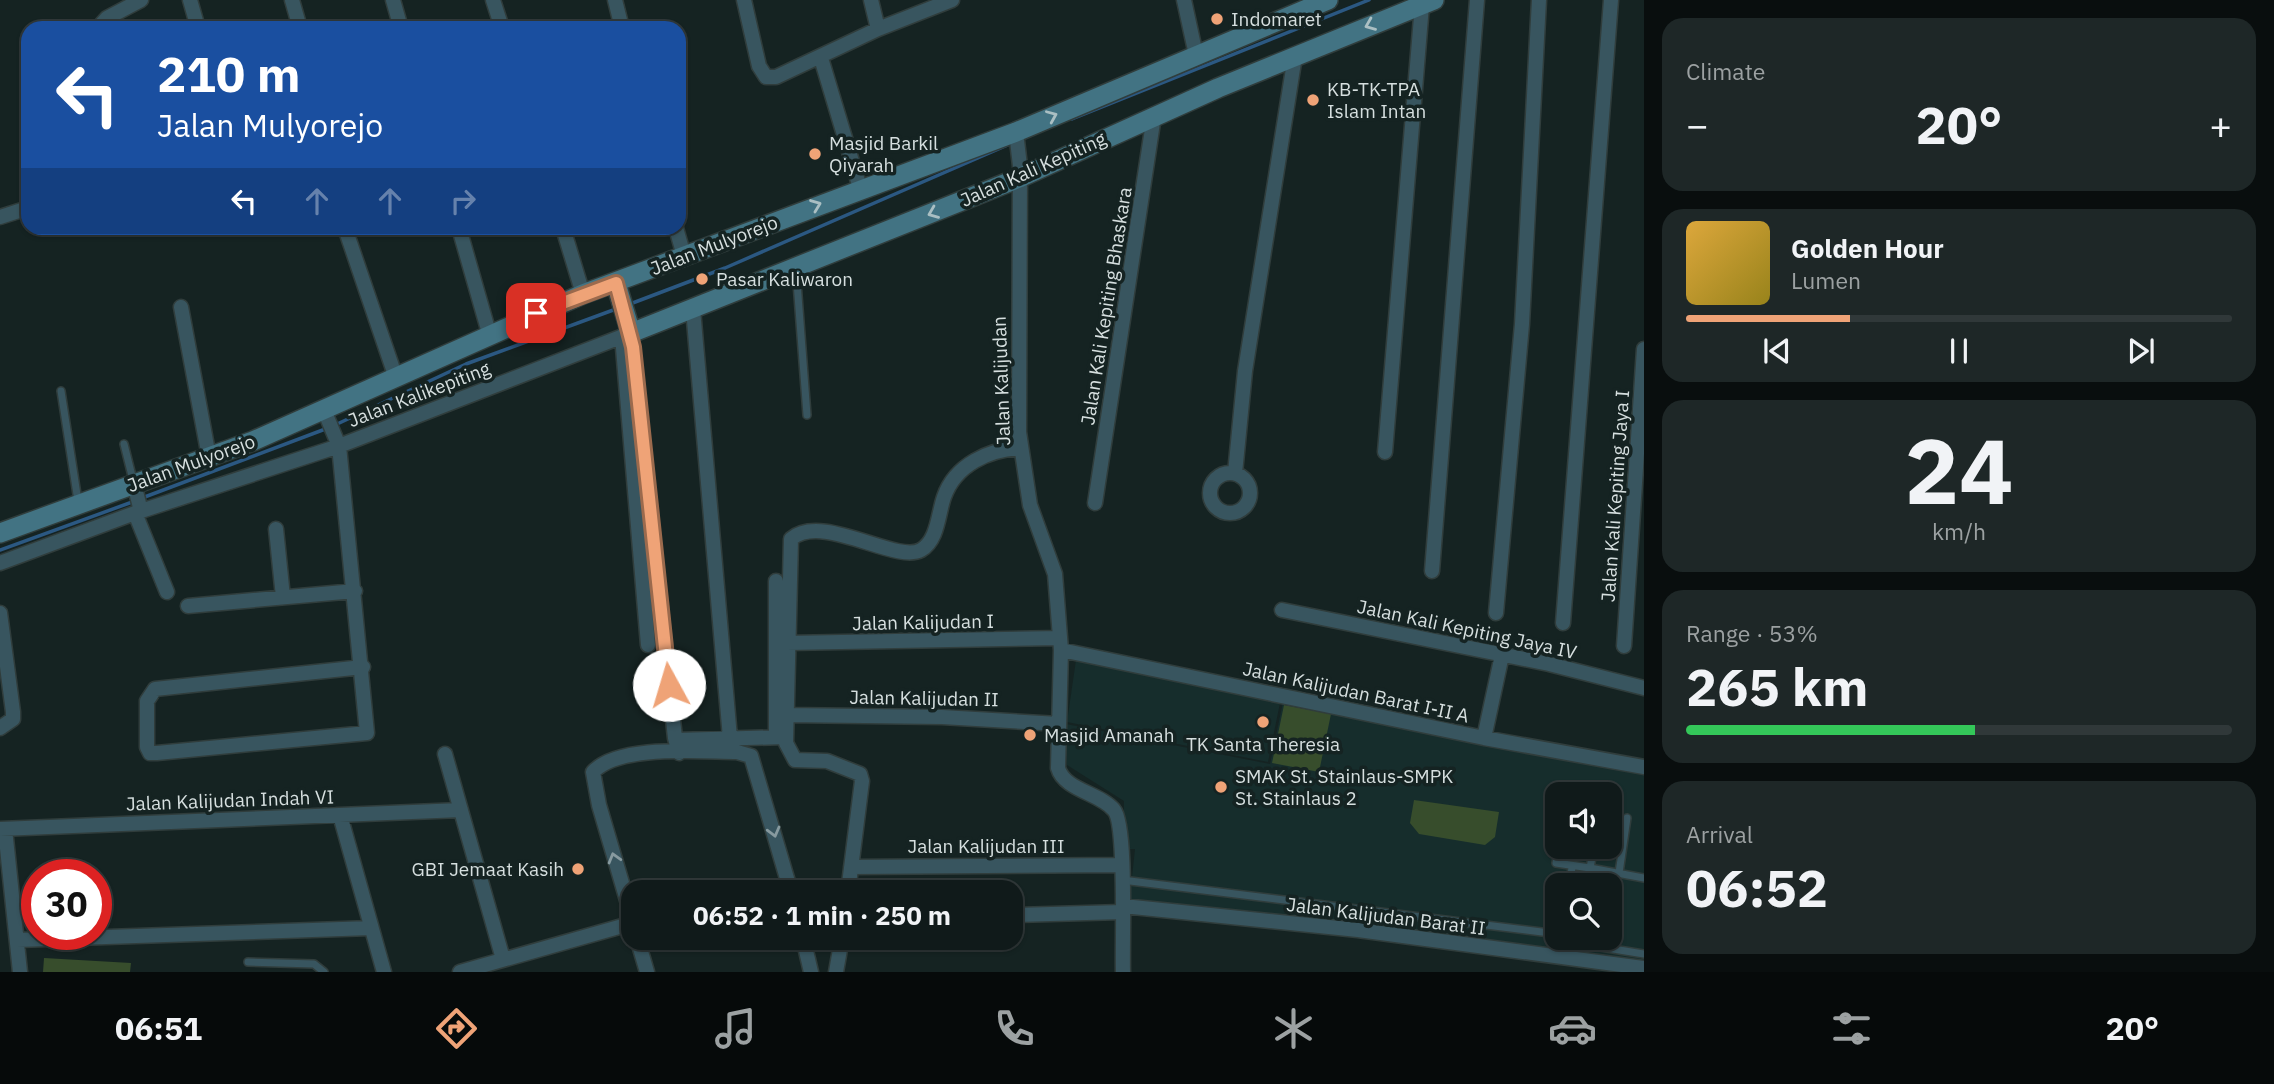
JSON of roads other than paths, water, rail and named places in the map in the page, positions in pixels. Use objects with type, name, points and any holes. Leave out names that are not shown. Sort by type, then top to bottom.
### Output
[{"type":"main road","name":"Jalan Mulyorejo","points":[[0,533],[78,504],[137,501],[209,457],[327,415],[393,369],[583,294],[618,292],[684,256],[860,188],[1016,134],[1328,0]]},
{"type":"main road","name":"Jalan Kali Kepiting","points":[[627,330],[693,309],[1428,2]]},
{"type":"main road","points":[[618,292],[627,330]]},
{"type":"street","points":[[108,21],[141,0]]},
{"type":"street","points":[[190,0],[196,21]]},
{"type":"street","points":[[292,0],[298,21]]},
{"type":"street","points":[[393,0],[399,21]]},
{"type":"street","points":[[493,0],[500,21]]},
{"type":"street","points":[[615,0],[620,21]]},
{"type":"street","points":[[744,0],[759,66],[766,77],[776,77],[878,29],[952,0]]},
{"type":"street","points":[[871,0],[878,29]]},
{"type":"street","points":[[1184,0],[1196,55]]},
{"type":"street","points":[[1432,571],[1477,0]]},
{"type":"street","points":[[1496,613],[1522,324],[1539,0]]},
{"type":"street","points":[[1563,623],[1611,0]]},
{"type":"street","points":[[1385,452],[1428,2]]},
{"type":"street","points":[[1236,472],[1245,371],[1295,56]]},
{"type":"street","points":[[821,58],[860,188]]},
{"type":"street","name":"Jalan Kali Kepiting Bhaskara","points":[[1095,503],[1154,116]]},
{"type":"street","name":"Jalan Kalijudan","points":[[1016,134],[1019,172],[1021,448],[1030,505],[1055,574],[1060,644],[1060,774],[1115,811],[1127,908],[1123,972]]},
{"type":"street","points":[[0,217],[21,210]]},
{"type":"street","points":[[347,235],[393,369]]},
{"type":"street","points":[[461,235],[489,333]]},
{"type":"street","points":[[565,235],[583,294]]},
{"type":"street","points":[[678,235],[684,256]]},
{"type":"street","points":[[181,307],[209,457]]},
{"type":"street","points":[[693,309],[730,738]]},
{"type":"street","points":[[627,330],[648,645]]},
{"type":"street","points":[[627,330],[675,746]]},
{"type":"street","name":"Jalan Kalikepiting","points":[[0,563],[137,501],[338,442],[627,330]]},
{"type":"street","name":"Jalan Kali Kepiting Jaya I","points":[[1624,646],[1637,548],[1644,349]]},
{"type":"street","points":[[327,415],[338,442],[363,667],[366,734],[157,754],[150,753],[147,747],[147,701],[155,689],[363,667]]},
{"type":"street","points":[[781,737],[787,715],[787,643],[793,537],[806,533],[834,533],[869,541],[894,552],[920,551],[931,540],[945,494],[958,474],[973,460],[1021,448]]},
{"type":"street","points":[[137,501],[167,592]]},
{"type":"street","points":[[276,529],[283,597]]},
{"type":"street","points":[[776,581],[781,737],[795,760],[827,761],[860,774],[862,781],[849,880]]},
{"type":"street","points":[[188,606],[355,591]]},
{"type":"street","name":"Jalan Kali Kepiting Jaya IV","points":[[1282,610],[1502,655],[1644,688]]},
{"type":"street","points":[[0,613],[13,712],[8,724],[0,728]]},
{"type":"street","name":"Jalan Kalijudan I","points":[[787,643],[1060,644]]},
{"type":"street","name":"Jalan Kalijudan Barat I-II A","points":[[1060,644],[1485,738],[1644,767]]},
{"type":"street","points":[[1485,738],[1502,655]]},
{"type":"street","name":"Jalan Kalijudan II","points":[[787,715],[942,717],[1059,724]]},
{"type":"street","points":[[621,881],[594,785],[593,772],[601,764],[675,746],[730,738],[781,737]]},
{"type":"street","points":[[675,746],[705,752],[747,753],[758,771],[788,880]]},
{"type":"street","points":[[445,754],[503,959]]},
{"type":"street","name":"Jalan Kalijudan Indah VI","points":[[2,829],[461,810]]},
{"type":"street","points":[[340,815],[384,972]]},
{"type":"street","points":[[2,829],[20,972]]},
{"type":"street","name":"Jalan Kalijudan III","points":[[851,867],[1122,872]]},
{"type":"street","name":"Jalan Kalijudan Barat II","points":[[1023,914],[1127,908],[1358,930],[1644,968]]},
{"type":"street","points":[[460,972],[621,927]]},
{"type":"street","points":[[17,940],[371,928]]},
{"type":"street","points":[[641,950],[647,972]]},
{"type":"street","points":[[806,950],[811,972]]},
{"type":"street","points":[[836,972],[840,950]]},
{"type":"lane","points":[[796,265],[807,415]]},
{"type":"lane","points":[[61,391],[78,504]]},
{"type":"lane","points":[[124,444],[137,501]]},
{"type":"lane","points":[[1557,859],[1556,863],[1619,873],[1627,818]]},
{"type":"lane","points":[[1590,868],[1592,859]]},
{"type":"lane","points":[[1571,873],[1572,866]]},
{"type":"lane","points":[[1122,872],[1545,932]]},
{"type":"lane","points":[[1622,874],[1644,878]]},
{"type":"lane","points":[[1562,957],[1563,950]]},
{"type":"lane","points":[[1621,950],[1644,954]]},
{"type":"lane","points":[[248,962],[314,964],[324,972]]},
{"type":"waterway","points":[[1072,119],[1369,0]]},
{"type":"waterway","points":[[630,304],[725,268],[1010,144]]},
{"type":"waterway","points":[[335,425],[466,364],[616,309]]},
{"type":"waterway","points":[[142,498],[328,428]]},
{"type":"waterway","points":[[0,550],[135,501]]},
{"type":"place","name":"Indomaret","points":[[1217,19]]},
{"type":"place","name":"KB-TK-TPA Islam Intan","points":[[1313,100]]},
{"type":"place","name":"Masjid Barkil Qiyarah","points":[[815,154]]},
{"type":"place","name":"Pasar Kaliwaron","points":[[702,279]]},
{"type":"place","name":"TK Santa Theresia","points":[[1263,722]]},
{"type":"place","name":"Masjid Amanah","points":[[1030,735]]},
{"type":"place","name":"SMAK St. Stainlaus-SMPK St. Stainlaus 2","points":[[1221,787]]},
{"type":"place","name":"GBI Jemaat Kasih","points":[[578,869]]}]
